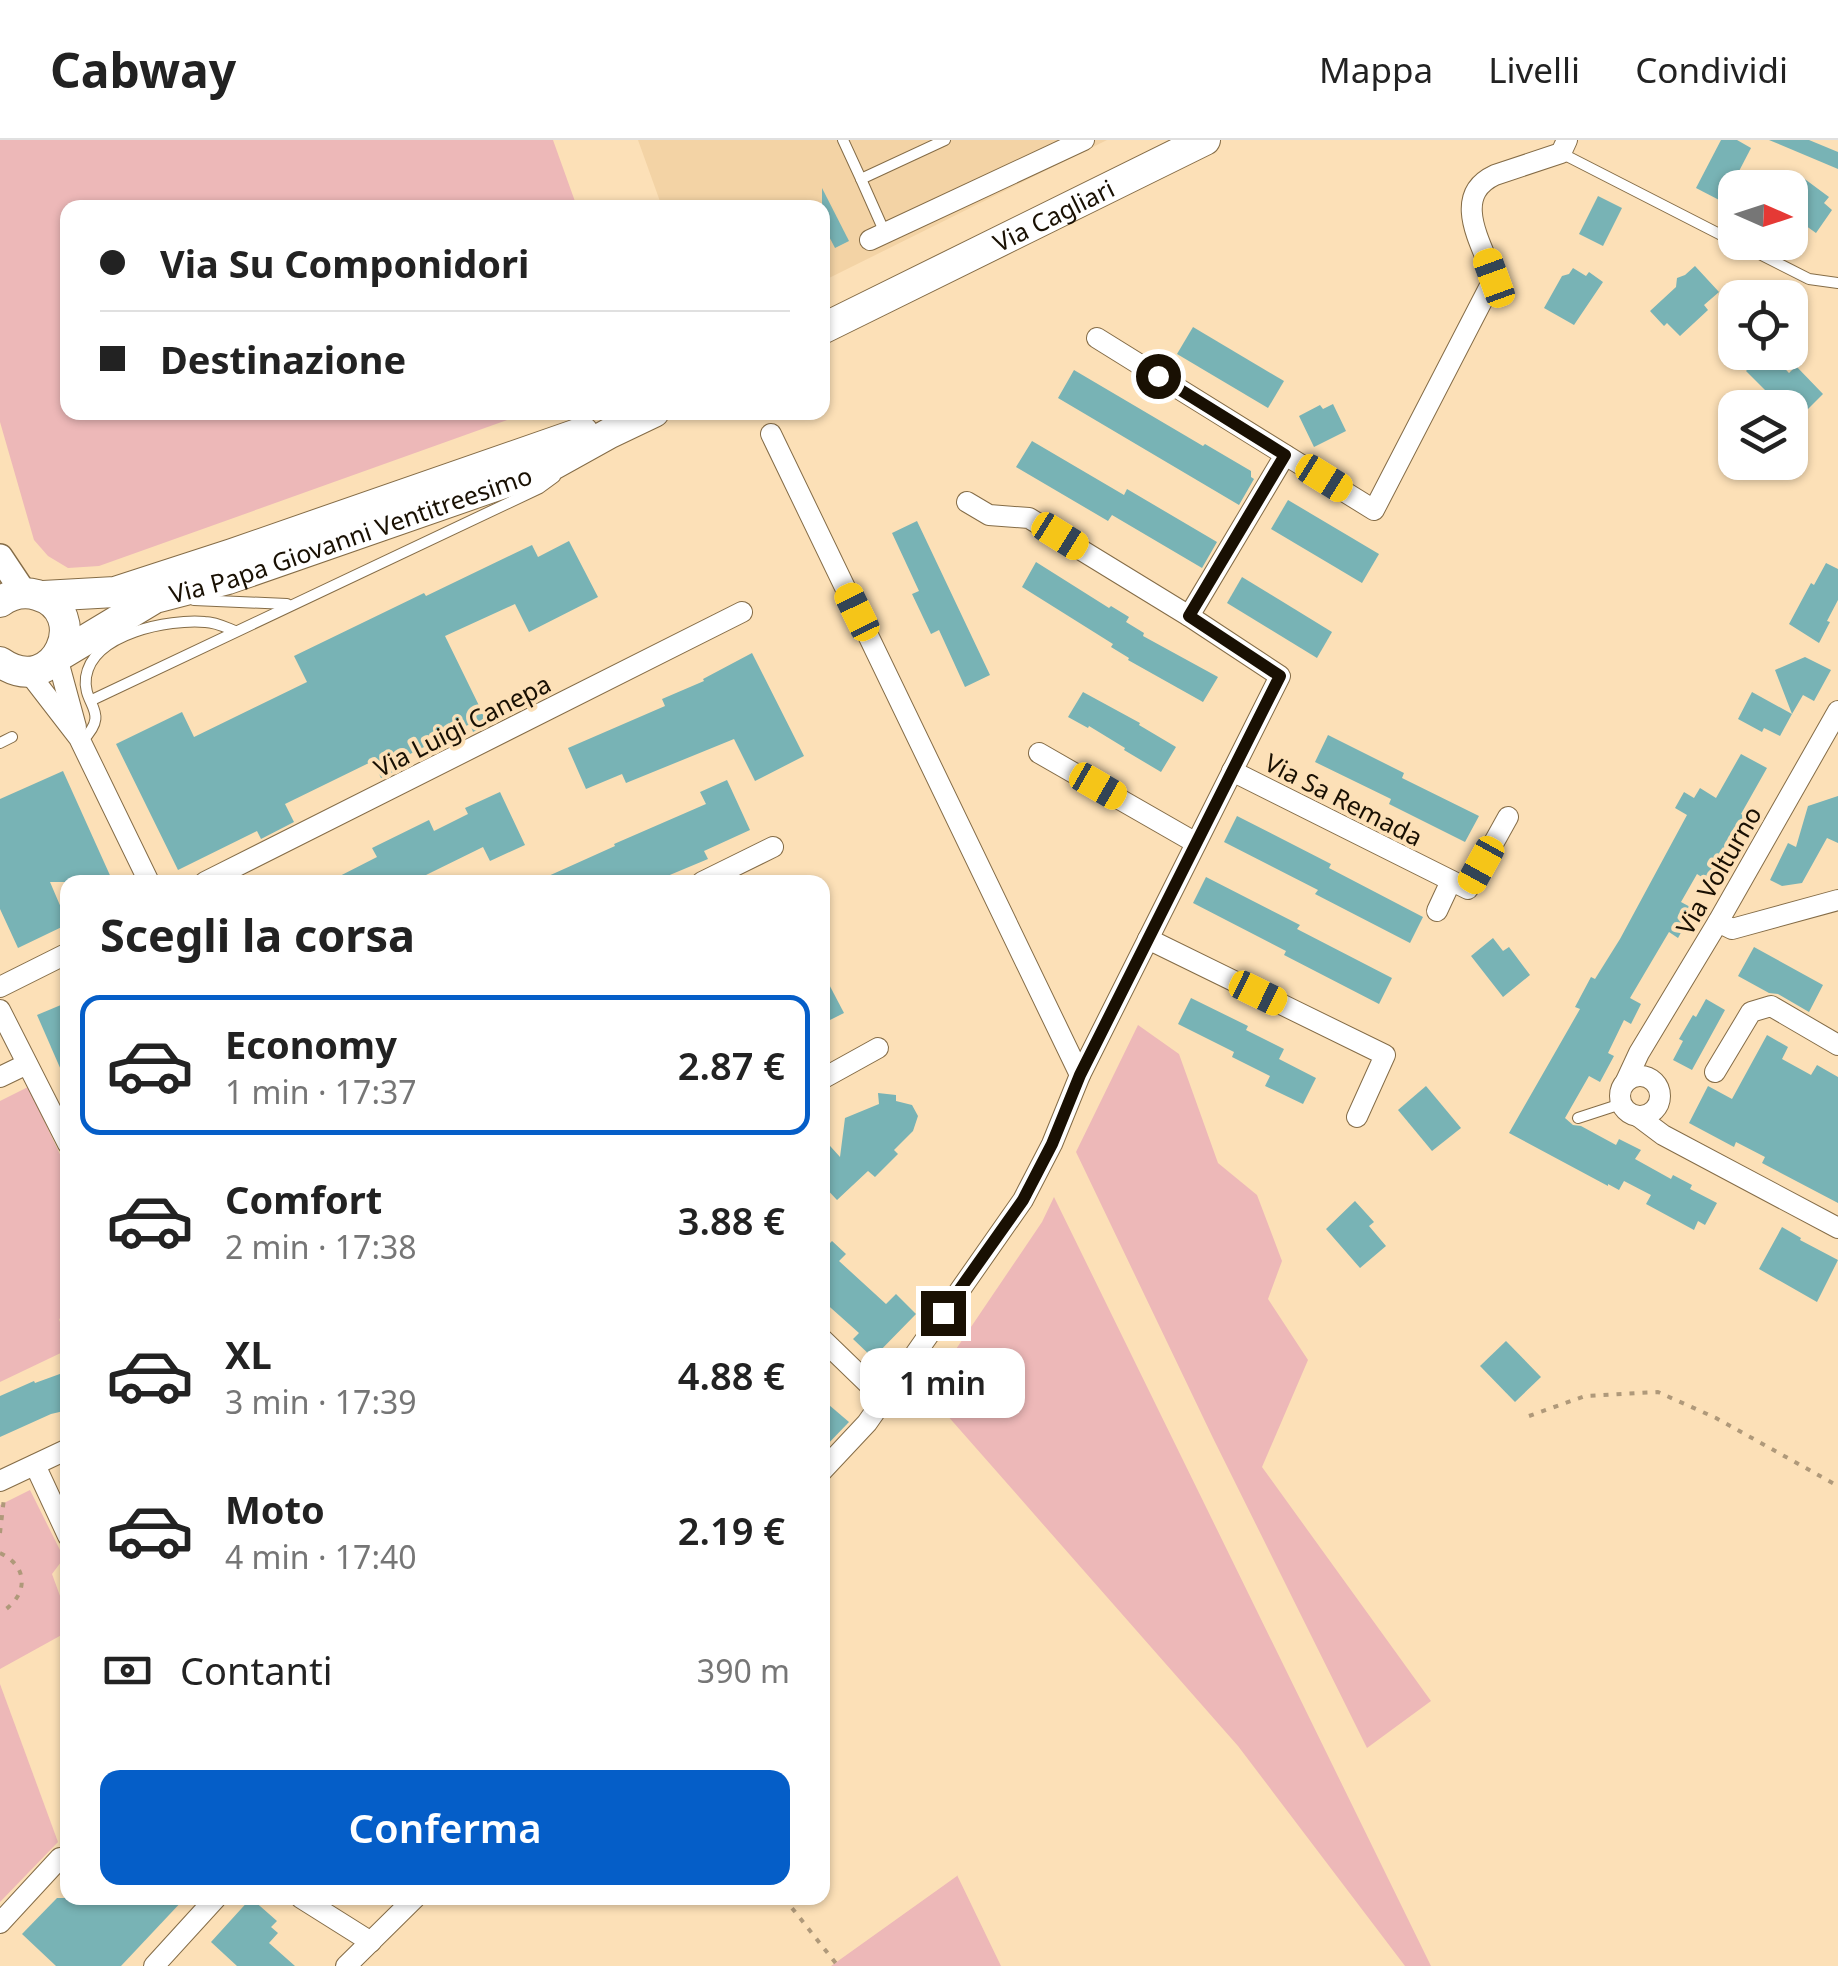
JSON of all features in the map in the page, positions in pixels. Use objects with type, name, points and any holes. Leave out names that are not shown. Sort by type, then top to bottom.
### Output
[{"type":"main road","name":"Via Cagliari","points":[[830,326],[1205,140]]},
{"type":"main road","name":"Via Papa Giovanni Ventitreesimo","points":[[22,597],[115,592],[629,420]]},
{"type":"main road","name":"Via Papa Giovanni Ventitreesimo","points":[[9,672],[47,666],[156,598],[228,579],[547,468],[639,420]]},
{"type":"main road","points":[[22,597],[52,603],[64,623],[63,647],[57,657]]},
{"type":"street","points":[[878,236],[1052,147],[1084,140]]},
{"type":"street","points":[[1097,338],[1374,510],[1494,278],[1470,210],[1477,188],[1494,175],[1564,146]]},
{"type":"street","points":[[772,434],[1080,1075]]},
{"type":"street","points":[[1189,616],[1285,455]]},
{"type":"street","points":[[830,1462],[866,1423],[1023,1200],[1052,1144],[1080,1075],[1280,676],[1029,518],[989,515],[967,502]]},
{"type":"street","points":[[0,557],[22,597]]},
{"type":"street","name":"Via Luigi Canepa","points":[[218,875],[742,612]]},
{"type":"street","points":[[57,657],[80,740],[146,875]]},
{"type":"street","points":[[9,672],[80,740]]},
{"type":"street","name":"Via Volturno","points":[[1626,1081],[1838,711]]},
{"type":"street","points":[[1039,753],[1196,843]]},
{"type":"street","name":"Via Sa Remada","points":[[1232,771],[1451,880]]},
{"type":"street","points":[[1438,910],[1451,880],[1468,889],[1508,817]]},
{"type":"street","points":[[716,875],[773,846]]},
{"type":"street","points":[[1718,922],[1732,928],[1838,900]]},
{"type":"street","points":[[1148,939],[1385,1055],[1357,1117]]},
{"type":"street","points":[[0,988],[60,957]]},
{"type":"street","points":[[1715,1072],[1751,1012],[1771,1006],[1836,1039]]},
{"type":"street","points":[[0,1010],[60,1128]]},
{"type":"street","points":[[830,1074],[878,1048]]},
{"type":"street","points":[[1640,1054],[1649,1078],[1659,1089],[1663,1135]]},
{"type":"street","points":[[0,1077],[27,1064]]},
{"type":"street","points":[[1649,1078],[1641,1076],[1626,1081],[1621,1104],[1625,1110],[1663,1135],[1838,1228]]},
{"type":"street","points":[[1639,1117],[1659,1106]]},
{"type":"street","points":[[830,1347],[883,1398]]},
{"type":"street","points":[[4,1479],[60,1452]]},
{"type":"street","points":[[34,1465],[60,1519]]},
{"type":"street","points":[[0,1922],[60,1858]]},
{"type":"street","points":[[154,1966],[210,1905]]},
{"type":"street","points":[[311,1905],[371,1942]]},
{"type":"street","points":[[346,1966],[407,1905]]},
{"type":"lane","points":[[843,140],[861,179],[878,236]]},
{"type":"lane","points":[[861,179],[945,140]]},
{"type":"lane","points":[[1564,146],[1718,232]]},
{"type":"lane","points":[[1772,260],[1809,278],[1838,283]]},
{"type":"lane","points":[[92,700],[540,488],[610,433]]},
{"type":"lane","points":[[156,598],[292,604]]},
{"type":"lane","points":[[80,740],[96,724],[86,686],[90,667],[100,652],[117,640],[169,622],[206,622],[236,631]]},
{"type":"lane","points":[[0,743],[12,737]]},
{"type":"lane","points":[[1578,1118],[1621,1104]]},
{"type":"path","points":[[1529,1416],[1585,1396],[1658,1392],[1716,1418],[1838,1486]]},
{"type":"path","points":[[0,1533],[4,1479]]},
{"type":"path","points":[[0,1553],[14,1562],[22,1585],[19,1597],[0,1613]]},
{"type":"path","points":[[790,1905],[838,1966]]},
{"type":"shaded area","points":[[0,140],[553,140],[574,200],[60,200],[60,420],[507,420],[99,566],[68,568],[48,556],[34,540],[0,422]]},
{"type":"shaded area","points":[[638,140],[1107,140],[830,278],[830,200],[659,200]]},
{"type":"shaded area","points":[[1138,1025],[1179,1054],[1218,1163],[1257,1195],[1282,1261],[1268,1299],[1308,1360],[1262,1467],[1431,1701],[1367,1748],[1076,1152]]},
{"type":"shaded area","points":[[28,1087],[60,1154],[60,1353],[0,1382],[0,1101]]},
{"type":"shaded area","points":[[1054,1197],[1431,1966],[1405,1966],[1238,1746],[924,1389],[950,1358],[1042,1222]]},
{"type":"shaded area","points":[[30,1490],[60,1550],[60,1563],[52,1574],[60,1596],[60,1636],[0,1669],[0,1505]]},
{"type":"shaded area","points":[[0,1684],[58,1842],[0,1902]]},
{"type":"shaded area","points":[[957,1876],[1001,1966],[831,1966]]},
{"type":"building","points":[[1721,140],[1737,140],[1751,148],[1740,170],[1718,170],[1718,199],[1696,188]]},
{"type":"building","points":[[1769,140],[1809,140],[1838,152],[1838,169]]},
{"type":"building","points":[[1808,181],[1829,197],[1824,203],[1832,210],[1816,233],[1808,227]]},
{"type":"building","points":[[1598,196],[1622,208],[1603,246],[1579,234]]},
{"type":"building","points":[[830,204],[849,241],[835,248],[830,238]]},
{"type":"building","points":[[1695,266],[1718,293],[1704,305],[1708,310],[1680,336],[1650,311],[1676,287],[1677,278]]},
{"type":"building","points":[[1573,268],[1586,276],[1589,272],[1603,282],[1574,325],[1544,308],[1562,276]]},
{"type":"building","points":[[1193,327],[1284,381],[1268,408],[1177,354]]},
{"type":"building","points":[[1074,370],[1251,471],[1254,479],[1239,505],[1058,398]]},
{"type":"building","points":[[1800,370],[1823,394],[1808,409],[1808,390],[1765,390],[1746,371]]},
{"type":"building","points":[[1333,404],[1346,431],[1314,447],[1299,416],[1320,405],[1323,409]]},
{"type":"building","points":[[1032,441],[1124,495],[1127,489],[1217,542],[1202,568],[1112,515],[1108,521],[1016,467]]},
{"type":"building","points":[[1288,500],[1379,554],[1362,583],[1271,529]]},
{"type":"building","points":[[917,521],[990,675],[965,687],[939,630],[931,634],[912,594],[919,591],[892,533]]},
{"type":"building","points":[[569,541],[598,597],[529,632],[515,604],[445,636],[488,724],[473,732],[470,724],[408,755],[412,763],[381,778],[373,761],[285,804],[294,822],[261,839],[257,831],[178,870],[116,744],[182,712],[194,737],[307,682],[294,656],[532,545],[538,557]]},
{"type":"building","points":[[1036,562],[1129,617],[1126,622],[1143,636],[1218,677],[1203,702],[1128,660],[1111,647],[1113,644],[1022,587]]},
{"type":"building","points":[[1826,563],[1838,569],[1838,600],[1819,643],[1789,624]]},
{"type":"building","points":[[1242,577],[1332,632],[1317,658],[1227,603]]},
{"type":"building","points":[[752,653],[804,756],[755,781],[734,739],[626,783],[622,774],[586,789],[568,748],[665,706],[662,699],[704,681]]},
{"type":"building","points":[[1805,657],[1831,670],[1814,701],[1803,695],[1792,714],[1775,670]]},
{"type":"building","points":[[1083,692],[1176,747],[1161,772],[1068,717]]},
{"type":"building","points":[[1752,692],[1792,714],[1780,736],[1764,728],[1762,732],[1738,719]]},
{"type":"building","points":[[1328,735],[1479,816],[1465,842],[1389,804],[1391,799],[1315,762]]},
{"type":"building","points":[[1741,754],[1767,768],[1741,814],[1746,817],[1708,881],[1697,874],[1681,902],[1694,909],[1678,938],[1669,932],[1630,998],[1641,1004],[1631,1024],[1624,1020],[1608,1053],[1614,1056],[1600,1082],[1589,1076],[1565,1118],[1616,1145],[1619,1139],[1641,1150],[1635,1159],[1671,1179],[1673,1175],[1692,1185],[1690,1189],[1717,1203],[1705,1225],[1698,1221],[1694,1230],[1646,1204],[1651,1195],[1624,1181],[1619,1190],[1608,1186],[1509,1133],[1580,1009],[1575,1007],[1591,977],[1595,979],[1620,939],[1687,815],[1675,808],[1684,792],[1694,798],[1700,788],[1716,798]]},
{"type":"building","points":[[63,771],[110,875],[60,875],[60,882],[50,882],[60,905],[60,928],[18,948],[0,909],[0,799]]},
{"type":"building","points":[[727,780],[750,830],[704,851],[708,859],[670,875],[551,875],[706,804],[700,792]]},
{"type":"building","points":[[500,792],[525,845],[490,861],[483,847],[426,875],[342,875],[377,857],[372,848],[429,820],[434,831],[468,814],[465,808]]},
{"type":"building","points":[[1838,796],[1838,843],[1827,838],[1802,883],[1782,886],[1770,880],[1788,843],[1796,847],[1808,806]]},
{"type":"building","points":[[1237,816],[1423,917],[1410,943],[1224,842]]},
{"type":"building","points":[[1206,877],[1392,978],[1379,1004],[1193,903]]},
{"type":"building","points":[[1493,938],[1503,951],[1509,947],[1530,975],[1503,997],[1471,956]]},
{"type":"building","points":[[1754,947],[1823,985],[1809,1012],[1738,976]]},
{"type":"building","points":[[830,986],[844,1013],[830,1020]]},
{"type":"building","points":[[1191,998],[1284,1049],[1279,1059],[1316,1078],[1303,1104],[1265,1086],[1270,1076],[1232,1057],[1234,1052],[1178,1024]]},
{"type":"building","points":[[1706,999],[1725,1010],[1692,1070],[1673,1060],[1683,1041],[1679,1039]]},
{"type":"building","points":[[60,1005],[60,1068],[37,1015]]},
{"type":"building","points":[[1767,1035],[1788,1047],[1782,1059],[1811,1075],[1817,1065],[1838,1077],[1838,1203],[1762,1163],[1765,1157],[1736,1142],[1734,1147],[1689,1123],[1708,1086],[1732,1099]]},
{"type":"building","points":[[1426,1086],[1461,1128],[1432,1151],[1398,1110]]},
{"type":"building","points":[[878,1093],[896,1095],[896,1101],[912,1105],[918,1116],[913,1131],[894,1150],[898,1154],[875,1177],[868,1171],[837,1200],[830,1193],[830,1146],[840,1157],[845,1118],[879,1104]]},
{"type":"building","points":[[1355,1201],[1374,1222],[1369,1226],[1386,1246],[1360,1268],[1326,1229]]},
{"type":"building","points":[[1782,1227],[1838,1260],[1817,1302],[1759,1269]]},
{"type":"building","points":[[830,1243],[846,1254],[839,1261],[886,1304],[896,1294],[916,1314],[873,1358],[853,1339],[859,1333],[830,1307]]},
{"type":"building","points":[[1506,1341],[1541,1377],[1515,1402],[1480,1366]]},
{"type":"building","points":[[60,1374],[60,1412],[0,1437],[0,1396]]},
{"type":"building","points":[[830,1406],[849,1422],[830,1442]]},
{"type":"building","points":[[57,1898],[60,1905],[178,1905],[121,1966],[56,1966],[22,1934]]},
{"type":"building","points":[[245,1905],[259,1905],[277,1921],[271,1927],[278,1933],[269,1943],[295,1966],[237,1966],[211,1942]]},
{"type":"route","points":[[943,1313],[1023,1200],[1052,1144],[1080,1075],[1280,676],[1189,616],[1285,455],[1158,376]]}]
